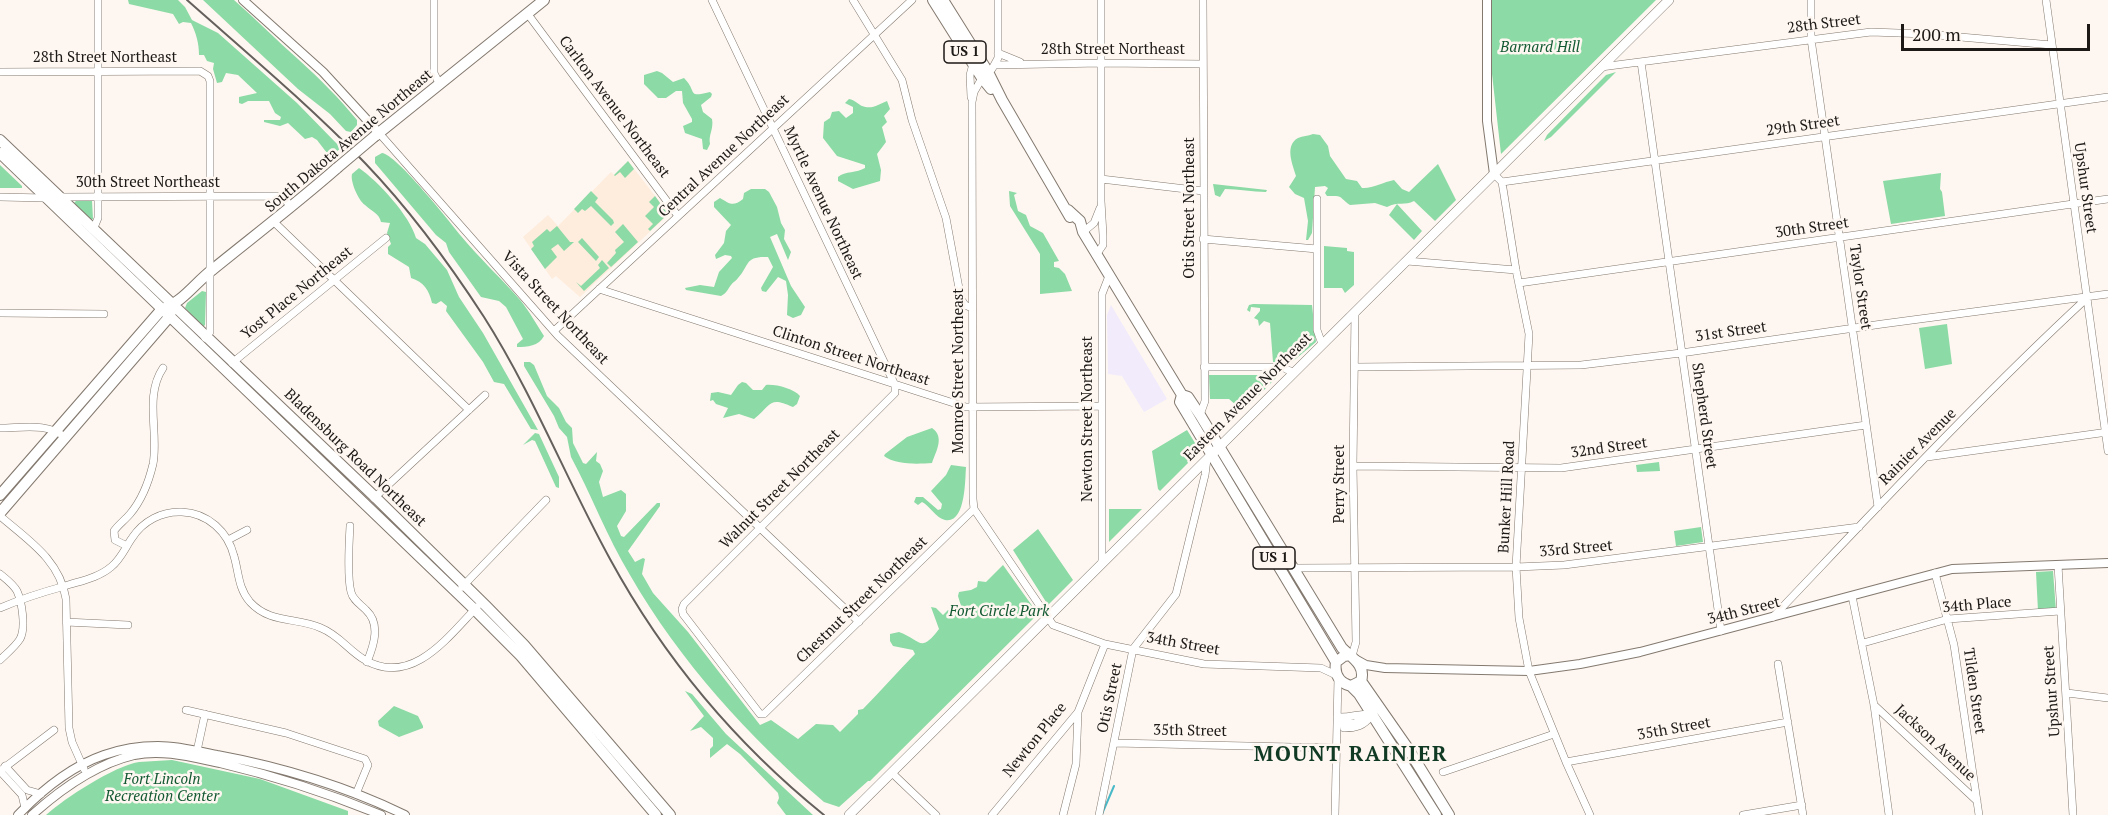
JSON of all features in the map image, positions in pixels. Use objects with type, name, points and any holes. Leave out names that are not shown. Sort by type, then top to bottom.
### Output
[{"type":"main road","name":"South Dakota Avenue Northeast","points":[[0,495],[4,486],[168,310],[210,271],[274,222],[377,134],[544,0]]},
{"type":"main road","name":"US 1","points":[[933,0],[973,64],[988,72]]},
{"type":"main road","name":"US 1","points":[[943,0],[988,72],[1002,100],[1068,210],[1072,223],[1083,232],[1182,395],[1188,397],[1200,415],[1213,453],[1337,669],[1356,682],[1436,815]]},
{"type":"main road","name":"Eastern Avenue Northeast","points":[[851,814],[1669,0]]},
{"type":"main road","name":"Bladensburg Road Northeast","points":[[0,140],[93,230],[199,346],[366,506],[478,605],[658,811],[670,815]]},
{"type":"main road","name":"Bladensburg Road Northeast","points":[[0,153],[168,310],[206,337],[233,362],[375,497],[460,589]]},
{"type":"main road","name":"South Dakota Avenue Northeast","points":[[0,514],[66,438],[135,348]]},
{"type":"main road","name":"US 1","points":[[1182,395],[1180,402],[1213,453],[1294,568],[1342,648],[1361,668],[1356,682]]},
{"type":"main road","points":[[1337,669],[1344,656],[1353,657]]},
{"type":"main road","name":"US 1","points":[[1376,712],[1407,747],[1449,815]]},
{"type":"street","points":[[93,230],[98,223],[98,0]]},
{"type":"street","name":"Vista Street Northeast","points":[[243,0],[323,72],[554,331],[859,622]]},
{"type":"street","points":[[434,0],[434,75],[440,85]]},
{"type":"street","name":"Myrtle Avenue Northeast","points":[[711,0],[895,385]]},
{"type":"street","points":[[853,0],[902,80],[912,120],[945,218],[961,299],[965,305],[972,308]]},
{"type":"street","name":"Central Avenue Northeast","points":[[554,331],[912,0]]},
{"type":"street","name":"Monroe Street Northeast","points":[[972,102],[975,90],[998,53],[998,0]]},
{"type":"street","points":[[1096,255],[1102,245],[1101,0]]},
{"type":"street","name":"Otis Street Northeast","points":[[1200,415],[1205,401],[1203,0]]},
{"type":"street","points":[[1487,0],[1487,121],[1494,174],[1502,182]]},
{"type":"street","name":"Taylor Street","points":[[1811,0],[1811,39],[1878,507]]},
{"type":"street","name":"Upshur Street","points":[[2046,0],[2108,451]]},
{"type":"street","name":"Carlton Avenue Northeast","points":[[527,13],[678,216]]},
{"type":"street","name":"28th Street","points":[[1601,67],[1855,33],[1890,31],[2052,45]]},
{"type":"street","name":"28th Street Northeast","points":[[998,53],[1023,63]]},
{"type":"street","name":"Shepherd Street","points":[[1641,62],[1720,631]]},
{"type":"street","name":"28th Street Northeast","points":[[988,72],[1023,63],[1203,64]]},
{"type":"street","name":"Monroe Street Northeast","points":[[973,64],[970,75],[972,102],[972,499],[975,508],[1048,617]]},
{"type":"street","name":"28th Street Northeast","points":[[0,72],[200,71],[208,76],[210,81],[210,196]]},
{"type":"street","name":"29th Street","points":[[1502,182],[2108,97]]},
{"type":"street","points":[[1101,178],[1203,191]]},
{"type":"street","name":"Bunker Hill Road","points":[[1502,182],[1529,334],[1516,567],[1519,618],[1529,670],[1590,815]]},
{"type":"street","name":"30th Street Northeast","points":[[0,196],[60,198],[277,196],[292,207]]},
{"type":"street","points":[[199,346],[210,332],[210,196]]},
{"type":"street","points":[[1317,199],[1317,330],[1322,344]]},
{"type":"street","name":"30th Street","points":[[1519,283],[2108,199]]},
{"type":"street","points":[[1083,232],[1094,223],[1101,201]]},
{"type":"street","points":[[274,222],[469,410]]},
{"type":"street","name":"Yost Place Northeast","points":[[224,370],[386,238]]},
{"type":"street","points":[[1203,239],[1317,249]]},
{"type":"street","points":[[1407,261],[1516,270]]},
{"type":"street","name":"Newton Street Northeast","points":[[1102,563],[1102,294],[1109,276]]},
{"type":"street","name":"Clinton Street Northeast","points":[[599,289],[966,406],[1101,406]]},
{"type":"street","name":"31st Street","points":[[1355,367],[1581,364],[1681,353],[2108,294]]},
{"type":"street","name":"Rainier Avenue","points":[[1772,618],[2014,368],[2087,298]]},
{"type":"street","name":"Perry Street","points":[[1353,657],[1356,642],[1353,466],[1355,312]]},
{"type":"street","points":[[0,313],[104,314]]},
{"type":"street","points":[[1204,367],[1282,367],[1293,373]]},
{"type":"street","points":[[127,546],[115,540],[114,531],[135,508],[150,472],[154,452],[154,390],[163,368]]},
{"type":"street","name":"Walnut Street Northeast","points":[[769,711],[760,714],[682,612],[684,604],[895,393],[895,385]]},
{"type":"street","points":[[366,506],[485,395]]},
{"type":"street","name":"32nd Street","points":[[1353,466],[1561,468],[1866,426]]},
{"type":"street","points":[[0,428],[44,428],[56,430],[66,438]]},
{"type":"street","points":[[1927,457],[2107,432]]},
{"type":"street","name":"Otis Street","points":[[1099,815],[1133,649],[1176,594],[1205,475],[1213,453]]},
{"type":"street","points":[[460,589],[546,500]]},
{"type":"street","name":"Chestnut Street Northeast","points":[[769,711],[975,508]]},
{"type":"street","points":[[0,608],[86,580],[106,571],[117,561],[136,532],[148,521],[180,512],[192,513],[208,519],[228,540],[234,554],[239,584],[256,608],[278,619],[308,623],[323,628],[367,662],[378,666],[395,668],[419,662],[433,652],[478,605]]},
{"type":"street","points":[[0,514],[47,557],[58,573],[63,586],[66,599],[69,728],[72,742],[87,775]]},
{"type":"street","points":[[350,526],[350,589],[354,598],[371,616],[375,630],[373,648],[367,662]]},
{"type":"street","name":"33rd Street","points":[[1294,568],[1516,567],[1586,562],[1859,527]]},
{"type":"street","points":[[228,540],[247,530]]},
{"type":"street","name":"34th Street","points":[[1353,657],[1363,664],[1385,668],[1529,670],[1580,664],[1630,654],[1772,618],[1952,569],[2108,563]]},
{"type":"street","name":"Upshur Street","points":[[2058,565],[2073,815]]},
{"type":"street","name":"Tilden Street","points":[[1935,573],[1954,645],[1979,815]]},
{"type":"street","points":[[0,574],[12,584],[20,601],[23,631],[20,639],[0,660]]},
{"type":"street","points":[[1852,596],[1874,705],[1888,815]]},
{"type":"street","name":"34th Place","points":[[1863,643],[1948,619],[2060,611]]},
{"type":"street","name":"34th Street","points":[[1048,617],[1053,625],[1105,644],[1204,664],[1337,669]]},
{"type":"street","points":[[66,622],[128,625]]},
{"type":"street","name":"Newton Place","points":[[992,815],[1078,712],[1105,644]]},
{"type":"street","points":[[1778,664],[1803,815]]},
{"type":"street","name":"34th Street","points":[[1356,682],[1375,670],[1385,668]]},
{"type":"street","points":[[1335,815],[1337,669]]},
{"type":"street","points":[[1338,704],[1340,696],[1356,682]]},
{"type":"street","points":[[2067,693],[2108,699]]},
{"type":"street","name":"Jackson Avenue","points":[[1874,705],[1977,801]]},
{"type":"street","points":[[186,710],[286,733],[365,759],[368,765],[356,794]]},
{"type":"street","points":[[1063,815],[1076,764],[1078,712]]},
{"type":"street","points":[[1337,723],[1355,723],[1376,712]]},
{"type":"street","points":[[197,751],[205,714]]},
{"type":"street","name":"35th Street","points":[[1566,762],[1788,722]]},
{"type":"street","points":[[2,769],[54,730]]},
{"type":"street","points":[[1443,772],[1554,734]]},
{"type":"street","name":"35th Street","points":[[1114,743],[1336,748]]},
{"type":"street","points":[[32,815],[59,793],[87,775],[126,754],[159,746],[261,763],[322,781],[405,815]]},
{"type":"street","points":[[18,815],[41,794],[82,766],[104,755],[161,753],[198,758],[260,772],[320,790],[381,815]]},
{"type":"street","points":[[2,769],[28,791],[41,794]]},
{"type":"street","points":[[2,769],[22,795],[25,808]]},
{"type":"street","points":[[892,773],[936,815]]},
{"type":"street","points":[[1743,815],[1802,806]]},
{"type":"shaded area","points":[[628,161],[669,214],[580,297],[556,276],[552,279],[523,237],[548,215],[558,226],[611,172],[614,175]]},
{"type":"shaded area","points":[[1111,305],[1167,399],[1144,412],[1122,376],[1108,374],[1107,315]]},
{"type":"green space","points":[[128,0],[178,0],[192,20],[218,33],[297,103],[341,148],[330,157],[317,140],[312,137],[305,139],[288,123],[280,126],[264,122],[264,120],[280,120],[281,117],[275,113],[269,101],[239,103],[239,97],[257,93],[238,75],[226,73],[222,82],[217,83],[213,69],[214,63],[207,61],[204,55],[199,55],[197,38],[191,23],[179,24],[173,14],[129,4]]},
{"type":"green space","points":[[203,0],[234,0],[329,89],[357,120],[357,125],[351,132],[346,131]]},
{"type":"green space","name":"Barnard Hill","points":[[1491,0],[1656,0],[1501,154],[1492,74]]},
{"type":"green space","points":[[657,71],[673,82],[684,78],[695,94],[710,92],[712,94],[701,105],[703,112],[712,119],[710,144],[707,150],[703,149],[702,139],[685,133],[683,126],[692,122],[692,119],[683,103],[682,91],[676,91],[666,98],[658,98],[644,84],[644,75]]},
{"type":"green space","points":[[1616,72],[1551,137],[1544,141],[1547,135],[1606,75]]},
{"type":"green space","points":[[849,99],[869,107],[887,101],[890,109],[884,116],[887,122],[882,127],[886,142],[877,154],[881,170],[880,181],[853,189],[838,181],[838,177],[862,170],[865,165],[837,156],[823,138],[824,122],[830,118],[832,112],[839,111],[846,118],[853,113],[853,107],[845,103]]},
{"type":"green space","points":[[1313,134],[1320,135],[1328,146],[1330,156],[1346,179],[1357,181],[1362,188],[1394,180],[1402,189],[1409,192],[1438,164],[1456,200],[1435,221],[1414,201],[1387,207],[1375,203],[1350,205],[1339,196],[1327,196],[1325,193],[1328,188],[1325,186],[1315,187],[1312,233],[1306,240],[1308,221],[1304,198],[1295,194],[1289,187],[1296,176],[1290,151],[1294,141],[1298,138]]},
{"type":"green space","points":[[382,153],[399,164],[521,301],[544,336],[539,342],[517,347],[523,339],[506,307],[499,301],[481,297],[449,252],[446,243],[436,235],[375,163],[375,157]]},
{"type":"green space","points":[[628,161],[634,169],[625,178],[620,172],[615,176],[614,175]]},
{"type":"green space","points":[[0,165],[22,186],[22,188],[0,188]]},
{"type":"green space","points":[[359,168],[375,181],[392,200],[413,229],[416,238],[425,244],[447,270],[459,297],[483,333],[538,430],[531,429],[504,384],[494,382],[483,362],[446,311],[447,306],[441,301],[436,304],[432,303],[425,287],[411,278],[409,267],[388,254],[388,247],[391,244],[387,233],[390,223],[381,222],[357,195],[353,186],[352,174]]},
{"type":"green space","points":[[1941,173],[1940,189],[1945,216],[1891,224],[1883,181]]},
{"type":"green space","points":[[1213,184],[1267,190],[1266,192],[1225,189],[1220,197],[1215,195]]},
{"type":"green space","points":[[751,189],[765,189],[769,192],[785,230],[784,239],[791,252],[788,260],[777,234],[770,237],[791,286],[805,307],[801,315],[793,318],[787,315],[786,281],[778,277],[766,292],[762,291],[761,288],[773,267],[768,257],[755,258],[748,262],[742,273],[721,296],[685,288],[700,285],[714,287],[719,272],[732,258],[725,255],[716,259],[715,255],[724,243],[726,231],[731,225],[714,207],[714,202],[720,198],[729,203],[737,203],[743,199],[744,193]]},
{"type":"green space","points":[[591,191],[598,198],[595,202],[613,220],[614,223],[611,226],[591,206],[578,213],[574,209]]},
{"type":"green space","points":[[1009,191],[1017,193],[1014,195],[1018,211],[1026,215],[1030,226],[1043,233],[1059,261],[1054,262],[1054,267],[1059,268],[1065,274],[1072,291],[1040,294],[1040,254],[1010,206]]},
{"type":"green space","points":[[655,196],[668,214],[650,231],[648,229],[653,224],[645,216],[654,207],[649,202]]},
{"type":"green space","points":[[76,201],[92,201],[93,219],[91,220],[73,204]]},
{"type":"green space","points":[[1397,204],[1422,231],[1414,240],[1389,215]]},
{"type":"green space","points":[[623,224],[638,242],[611,267],[607,263],[616,253],[615,250],[624,242],[615,232]]},
{"type":"green space","points":[[557,226],[570,242],[574,242],[564,251],[558,244],[551,249],[557,257],[545,269],[531,249],[534,246],[532,242],[547,229],[550,232]]},
{"type":"green space","points":[[582,238],[599,257],[596,261],[578,242]]},
{"type":"green space","points":[[1324,246],[1347,248],[1347,251],[1354,252],[1354,285],[1345,293],[1342,288],[1324,288]]},
{"type":"green space","points":[[602,260],[609,268],[584,291],[576,282],[581,286],[600,268],[598,265]]},
{"type":"green space","points":[[202,291],[206,292],[205,325],[203,327],[185,308],[187,303]]},
{"type":"green space","points":[[1249,305],[1312,305],[1316,342],[1292,362],[1273,362],[1270,323],[1264,321],[1259,326],[1258,320],[1254,318],[1260,308],[1251,307],[1250,312],[1247,310]]},
{"type":"green space","points":[[1947,324],[1952,364],[1925,369],[1919,328]]},
{"type":"green space","points":[[524,362],[534,365],[547,396],[559,408],[572,428],[573,443],[583,463],[586,464],[597,452],[596,461],[603,471],[599,482],[603,497],[621,490],[626,494],[626,511],[617,526],[621,536],[624,537],[657,503],[660,503],[628,551],[635,562],[645,559],[642,574],[653,593],[688,632],[760,725],[771,720],[798,739],[816,724],[833,725],[840,732],[858,714],[858,710],[863,709],[915,654],[913,650],[893,646],[890,634],[899,632],[920,643],[928,641],[939,629],[931,607],[936,608],[943,615],[948,610],[958,610],[961,606],[959,592],[977,587],[978,581],[986,582],[1003,565],[1038,614],[870,781],[839,807],[824,802],[743,725],[671,638],[622,561],[571,457],[567,437],[559,428],[524,366]]},
{"type":"green space","points":[[1209,375],[1279,375],[1243,411],[1229,399],[1210,399]]},
{"type":"green space","points":[[742,382],[753,390],[762,390],[766,385],[775,385],[789,389],[800,396],[793,407],[779,402],[771,403],[754,419],[739,414],[723,418],[728,408],[716,404],[713,400],[710,401],[711,393],[731,395]]},
{"type":"green space","points":[[932,428],[939,440],[932,463],[900,462],[884,456],[907,437]]},
{"type":"green space","points":[[1187,430],[1200,451],[1160,491],[1152,451]]},
{"type":"green space","points":[[535,433],[539,434],[559,477],[559,488],[556,487],[535,441],[532,440],[523,445]]},
{"type":"green space","points":[[1659,462],[1660,471],[1637,472],[1636,465]]},
{"type":"green space","points":[[951,465],[966,467],[964,490],[961,508],[957,515],[945,520],[922,502],[918,505],[914,502],[916,497],[923,497],[938,510],[941,509],[942,504],[931,491],[946,475]]},
{"type":"green space","points":[[1109,509],[1142,509],[1109,542]]},
{"type":"green space","points":[[1701,527],[1703,542],[1676,546],[1674,531]]},
{"type":"green space","name":"Fort Circle Park","points":[[1038,529],[1073,580],[1048,605],[1013,550]]},
{"type":"green space","points":[[2053,571],[2056,611],[2038,611],[2036,572]]},
{"type":"green space","points":[[685,691],[692,694],[726,734],[813,815],[786,815],[777,803],[778,793],[727,744],[710,758],[713,738],[701,727],[690,731],[704,716]]},
{"type":"green space","points":[[394,706],[418,716],[423,728],[399,737],[379,726],[378,721]]},
{"type":"green space","name":"Fort Lincoln Recreation Center","points":[[172,760],[260,779],[348,811],[348,815],[46,815],[77,792],[117,770],[139,762]]},
{"type":"waterway","points":[[1102,814],[1114,786]]},
{"type":"railway","points":[[187,0],[344,142],[398,199],[428,237],[471,297],[502,346],[610,559],[654,631],[704,698],[732,729],[792,788],[824,815]]},
{"type":"district","name":"MOUNT RAINIER","points":[[1351,755]]}]
